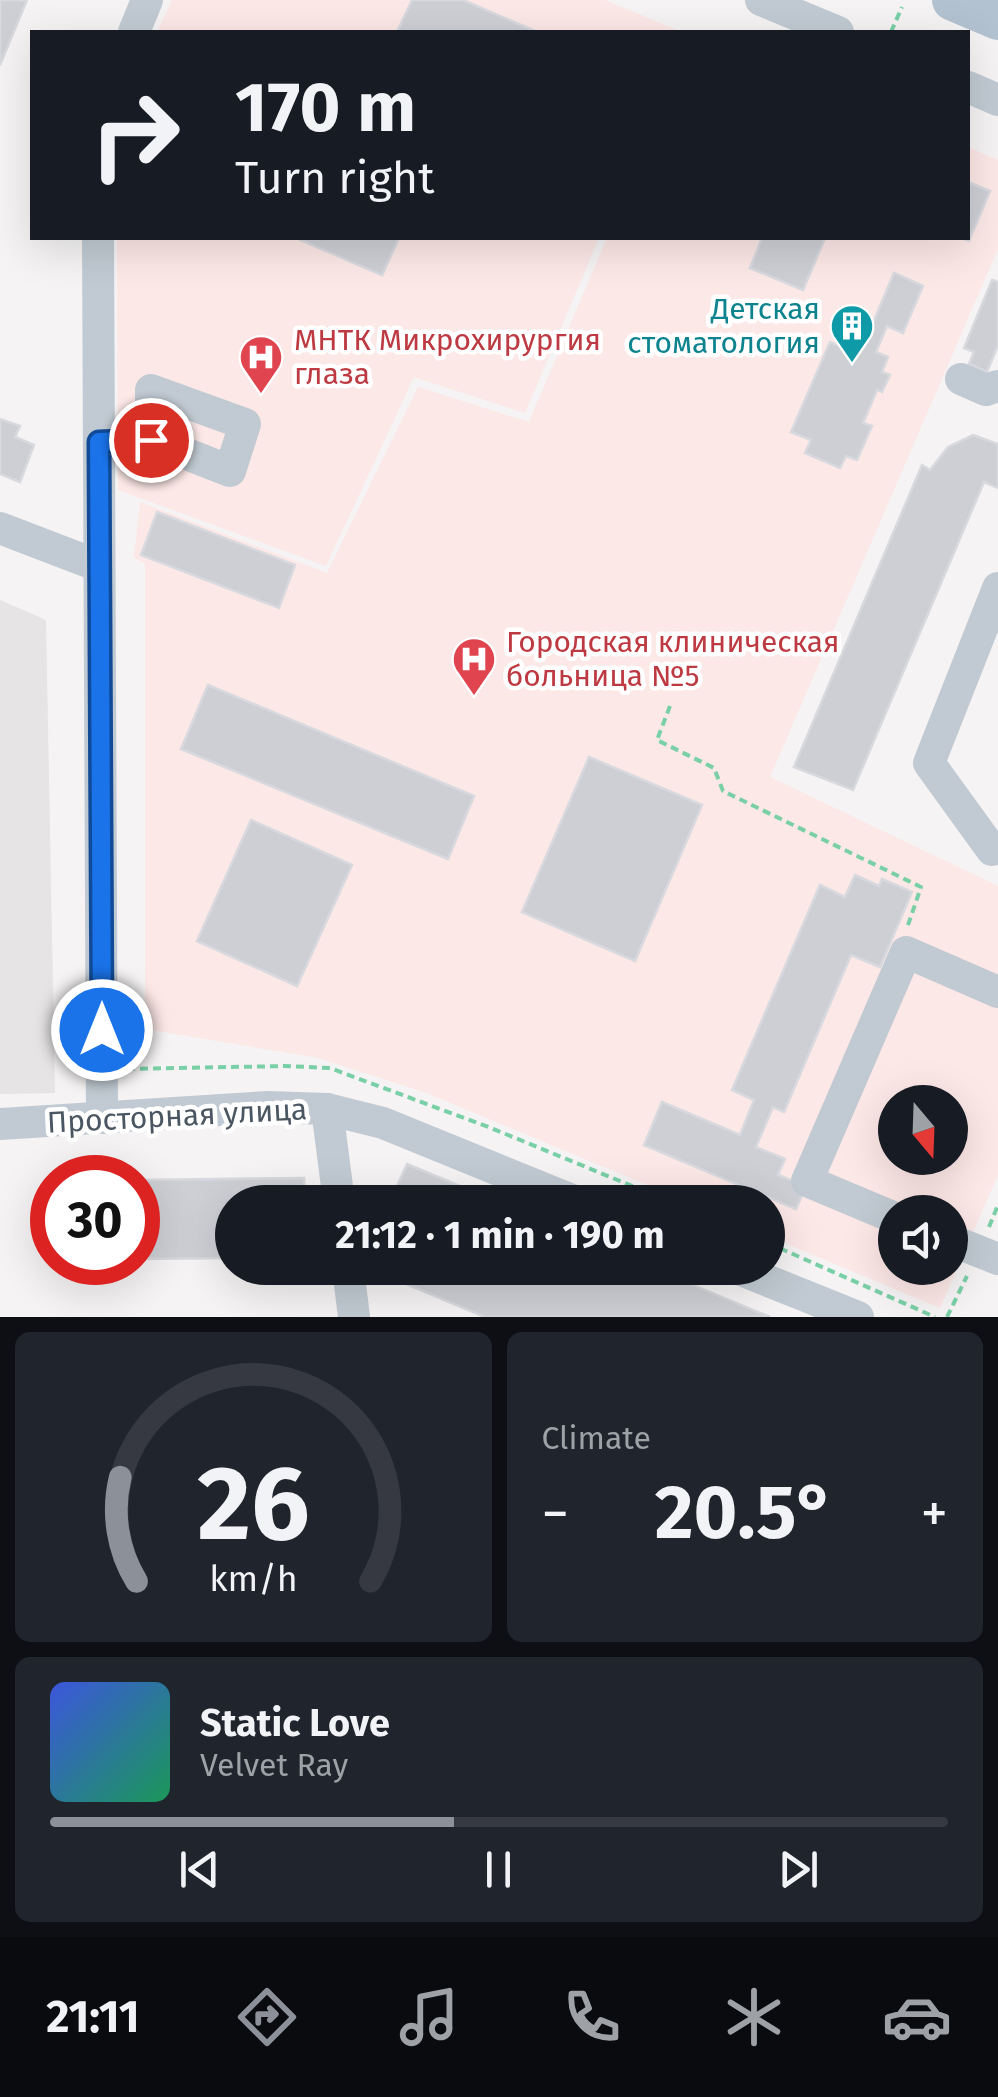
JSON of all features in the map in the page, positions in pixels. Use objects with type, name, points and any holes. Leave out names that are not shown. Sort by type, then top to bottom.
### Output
[{"type":"main road","points":[[953,0],[998,19]]},
{"type":"street","points":[[135,30],[147,0]]},
{"type":"street","points":[[761,0],[833,30]]},
{"type":"street","points":[[970,88],[998,100]]},
{"type":"street","points":[[98,240],[102,1118]]},
{"type":"street","points":[[961,379],[986,390],[998,386]]},
{"type":"street","points":[[99,442],[151,440]]},
{"type":"street","points":[[0,528],[99,566]]},
{"type":"street","points":[[996,849],[929,763],[998,588]]},
{"type":"street","points":[[878,1211],[807,1181],[906,952],[998,992]]},
{"type":"street","name":"Просторная улица","points":[[3,1127],[268,1107],[327,1109],[383,1123],[535,1185]]},
{"type":"street","points":[[327,1109],[337,1185]]},
{"type":"street","points":[[968,1247],[998,1259]]},
{"type":"street","points":[[350,1285],[354,1317]]},
{"type":"street","points":[[778,1285],[858,1317]]},
{"type":"path","points":[[892,30],[902,7]]},
{"type":"path","points":[[670,706],[657,740],[714,768],[723,790],[921,887],[908,926],[906,952]]},
{"type":"path","points":[[785,1251],[935,1317]]},
{"type":"shaded area","points":[[172,0],[605,0],[677,30],[158,30]]},
{"type":"shaded area","name":"Городская клиническая больница №5","points":[[970,148],[998,160],[998,249],[770,777],[998,886],[998,1175],[968,1244],[968,1195],[878,1195],[878,1282],[785,1243],[785,1185],[647,1185],[424,1092],[318,1058],[145,1029],[145,564],[134,557],[140,502],[327,573],[418,387],[529,422],[606,240],[970,240]]},
{"type":"shaded area","name":"МНТК Микрохирургия глаза","points":[[117,240],[598,240],[525,413],[414,377],[326,566],[118,490]]},
{"type":"shaded area","points":[[0,600],[46,620],[55,1093],[0,1094]]},
{"type":"shaded area","name":"Городская клиническая больница №5","points":[[885,1285],[950,1285],[940,1308]]},
{"type":"building","points":[[0,0],[27,0],[0,65]]},
{"type":"building","points":[[412,0],[463,0],[532,30],[398,30]]},
{"type":"building","points":[[970,183],[990,191],[970,239]]},
{"type":"building","points":[[301,240],[398,240],[382,275]]},
{"type":"building","points":[[761,240],[824,240],[803,290],[750,268]]},
{"type":"building","name":"Детская стоматология","points":[[894,273],[923,286],[903,333],[887,326],[876,352],[888,357],[882,372],[890,375],[882,392],[877,390],[863,423],[872,426],[857,460],[846,456],[840,468],[805,453],[811,440],[791,432],[830,342],[840,346],[844,339],[863,347]]},
{"type":"building","points":[[992,280],[998,282],[998,345],[987,372],[969,364],[974,352],[964,348]]},
{"type":"building","points":[[0,419],[20,426],[15,437],[34,445],[20,482],[0,474]]},
{"type":"building","points":[[973,435],[998,444],[998,488],[984,482],[853,790],[794,767],[922,465],[930,470],[948,447]]},
{"type":"building","points":[[157,512],[295,565],[279,608],[141,555]]},
{"type":"building","points":[[208,685],[474,796],[448,859],[181,749]]},
{"type":"building","points":[[589,757],[702,805],[635,961],[522,912]]},
{"type":"building","points":[[251,820],[352,865],[297,986],[197,941]]},
{"type":"building","points":[[855,875],[879,886],[882,879],[912,892],[880,967],[851,955],[784,1112],[773,1107],[756,1147],[785,1159],[778,1175],[806,1186],[796,1209],[785,1204],[785,1185],[739,1185],[644,1145],[662,1102],[740,1135],[754,1100],[732,1090],[820,885],[845,897]]},
{"type":"building","points":[[407,1164],[457,1185],[398,1185]]},
{"type":"building","points":[[304,1178],[304,1185],[215,1185],[215,1258],[160,1259],[160,1180]]},
{"type":"building","points":[[409,1285],[693,1285],[770,1317],[485,1317]]},
{"type":"place","name":"Детская стоматология","points":[[852,364]]},
{"type":"place","name":"МНТК Микрохирургия глаза","points":[[261,395]]},
{"type":"place","name":"Городская клиническая больница №5","points":[[474,697]]},
{"type":"route","points":[[102,1030],[99,442],[151,440]]}]
